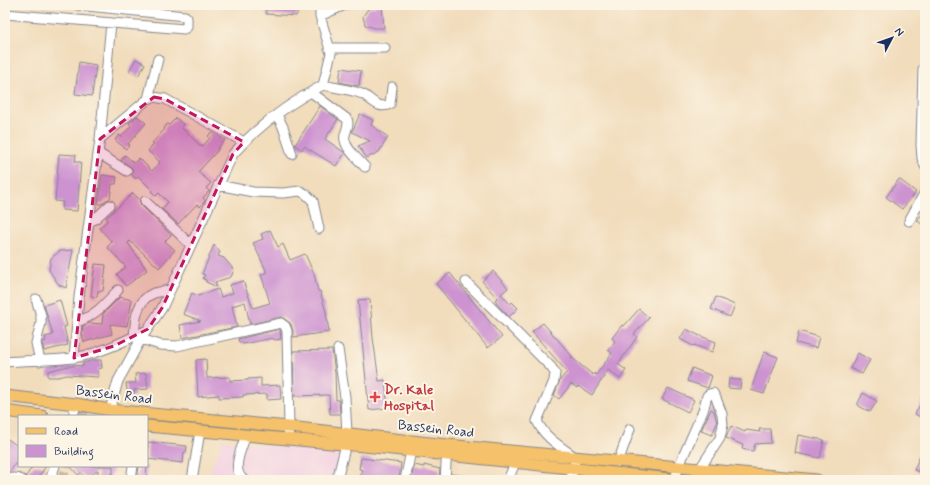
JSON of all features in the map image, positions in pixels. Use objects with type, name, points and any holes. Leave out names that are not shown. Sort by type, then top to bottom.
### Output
[{"type":"main road","name":"Bassein Road","points":[[5,396],[76,404],[110,410],[289,426],[347,433],[447,450],[572,475],[680,480]]},
{"type":"main road","points":[[5,411],[35,415]]},
{"type":"main road","name":"Bassein Road","points":[[148,426],[411,451],[447,450],[575,457],[699,470],[817,480]]},
{"type":"street","points":[[5,14],[184,29],[187,27],[187,17],[78,5]]},
{"type":"street","points":[[320,5],[320,16],[331,53],[323,86]]},
{"type":"street","points":[[320,16],[345,5]]},
{"type":"street","points":[[161,27],[163,14]]},
{"type":"street","points":[[74,358],[77,322],[100,139],[111,23]]},
{"type":"street","points":[[329,48],[384,48]]},
{"type":"street","points":[[148,99],[158,60]]},
{"type":"street","points":[[923,69],[921,145],[922,158],[925,166]]},
{"type":"street","points":[[5,362],[74,358],[137,338],[148,329],[162,308],[233,154],[250,136],[277,114],[323,86],[364,95],[371,101],[381,106],[387,106],[390,104],[392,87]]},
{"type":"street","points":[[311,92],[347,119],[348,125],[344,141],[365,167]]},
{"type":"street","points":[[100,139],[148,99],[154,97],[165,99],[244,142]]},
{"type":"street","points":[[277,114],[292,154]]},
{"type":"street","points":[[98,153],[127,170]]},
{"type":"street","points":[[218,185],[252,192],[283,193],[300,191],[306,194],[313,201],[319,229]]},
{"type":"street","points":[[910,221],[925,192]]},
{"type":"street","points":[[146,200],[191,245]]},
{"type":"street","points":[[89,222],[95,219],[110,205]]},
{"type":"street","points":[[466,282],[551,367],[555,374],[554,381],[537,420],[540,427],[555,442],[575,457],[572,475]]},
{"type":"street","points":[[77,322],[89,317],[99,310],[118,290]]},
{"type":"street","points":[[110,410],[118,381],[137,338],[137,312],[140,304],[154,294],[170,290]]},
{"type":"street","points":[[36,299],[41,315],[41,323],[36,343],[40,361]]},
{"type":"street","points":[[137,338],[160,345],[177,346],[281,323],[285,326],[287,331],[288,439]]},
{"type":"street","points":[[337,480],[346,444],[347,433],[345,397],[338,350]]},
{"type":"street","points":[[675,480],[678,468],[703,411],[707,396],[713,393],[722,414],[723,425],[720,438],[699,470]]},
{"type":"street","points":[[72,415],[76,404]]},
{"type":"street","points":[[618,462],[630,429]]},
{"type":"street","points":[[192,480],[200,431]]},
{"type":"street","points":[[244,480],[241,478],[237,464],[246,435]]},
{"type":"street","points":[[445,480],[447,450]]},
{"type":"street","points":[[405,480],[411,451]]},
{"type":"street","points":[[508,480],[515,463]]},
{"type":"street","points":[[50,480],[55,467]]},
{"type":"street","points":[[131,480],[133,467]]},
{"type":"street","points":[[5,480],[10,478],[20,478],[22,480]]},
{"type":"highlighted area","points":[[154,97],[165,99],[244,142],[233,154],[162,308],[148,329],[114,346],[74,358],[100,139]]},
{"type":"shaded area","points":[[223,440],[340,453],[334,480],[207,480]]},
{"type":"building","points":[[266,5],[301,5],[296,16],[266,14]]},
{"type":"building","points":[[382,5],[384,28],[375,28],[365,25],[363,16],[368,9]]},
{"type":"building","points":[[136,59],[145,64],[138,76],[129,71]]},
{"type":"building","points":[[79,62],[96,65],[92,96],[75,94]]},
{"type":"building","points":[[341,68],[361,71],[359,86],[339,82]]},
{"type":"building","points":[[320,106],[338,119],[325,139],[345,153],[336,166],[304,146],[302,150],[295,145]]},
{"type":"building","points":[[360,114],[373,120],[371,125],[388,137],[379,152],[367,158],[358,146],[370,141],[352,132]]},
{"type":"building","points":[[137,116],[146,123],[128,144],[130,145],[126,149],[115,140],[119,135],[121,137],[131,126],[129,123]]},
{"type":"building","points":[[176,118],[184,125],[181,127],[202,147],[210,138],[208,136],[212,132],[225,140],[198,172],[211,183],[206,188],[209,191],[203,198],[205,200],[204,202],[200,207],[197,204],[178,224],[162,209],[168,202],[159,193],[156,196],[138,176],[136,179],[132,175],[132,168],[121,160],[125,155],[134,163],[139,158],[152,171],[160,162],[148,151],[154,144],[152,143],[165,129],[164,128],[167,124],[169,125]]},
{"type":"building","points":[[59,154],[76,155],[75,162],[81,162],[77,211],[62,210],[63,202],[55,201]]},
{"type":"building","points":[[102,175],[117,177],[116,184],[112,184],[110,199],[106,200],[102,204],[98,204]]},
{"type":"building","points":[[899,179],[916,192],[902,209],[886,197]]},
{"type":"building","points":[[133,193],[139,199],[141,205],[171,235],[165,241],[175,250],[159,268],[130,241],[128,243],[147,270],[126,286],[117,274],[126,267],[107,247],[112,242],[99,228],[108,220],[106,218]]},
{"type":"building","points":[[925,211],[925,227],[917,220]]},
{"type":"building","points":[[270,230],[278,247],[283,244],[290,260],[305,254],[314,274],[318,291],[320,291],[326,312],[329,332],[293,337],[291,324],[282,317],[250,324],[245,302],[232,306],[237,327],[182,338],[180,325],[201,321],[183,314],[192,293],[198,296],[218,289],[221,297],[233,293],[230,285],[243,281],[253,308],[270,303],[261,274],[266,273],[266,270],[253,243],[263,239],[261,234]]},
{"type":"building","points":[[214,245],[220,252],[218,256],[224,258],[234,270],[231,277],[215,282],[217,287],[206,282],[206,280],[203,279],[205,275],[202,274]]},
{"type":"building","points":[[73,250],[66,288],[59,285],[49,270],[51,258],[60,251]]},
{"type":"building","points":[[95,264],[106,265],[103,291],[98,291],[97,297],[91,296]]},
{"type":"building","points":[[493,271],[508,288],[501,294],[510,304],[512,302],[518,308],[509,317],[496,303],[497,302],[495,300],[497,298],[482,281]]},
{"type":"building","points":[[450,273],[502,337],[488,348],[436,284]]},
{"type":"building","points":[[120,297],[132,300],[127,326],[110,324],[112,334],[84,342],[82,333],[83,326],[89,323],[102,324],[103,314]]},
{"type":"building","points":[[716,297],[735,305],[730,317],[711,309]]},
{"type":"building","points":[[370,299],[373,338],[379,381],[385,380],[388,408],[369,410],[358,300]]},
{"type":"building","points":[[60,300],[67,326],[64,327],[68,345],[44,351],[42,343],[46,341],[45,337],[53,335],[44,305]]},
{"type":"building","points":[[639,309],[649,318],[634,334],[637,337],[618,364],[626,370],[620,379],[608,370],[592,395],[578,386],[577,388],[571,384],[559,399],[554,395],[560,380],[567,372],[532,332],[543,323],[572,356],[571,357],[593,375],[594,373],[596,375],[612,353],[608,350],[615,341],[612,338],[622,325],[624,326]]},
{"type":"building","points":[[280,329],[281,339],[274,340],[273,338],[243,344],[242,342],[239,342],[238,339]]},
{"type":"building","points":[[686,329],[716,342],[712,352],[694,345],[693,346],[680,339]]},
{"type":"building","points":[[799,331],[819,337],[816,348],[796,343]]},
{"type":"building","points":[[332,350],[336,400],[339,400],[340,414],[330,414],[329,395],[294,396],[293,351]]},
{"type":"building","points":[[764,352],[778,357],[764,394],[751,390]]},
{"type":"building","points":[[858,353],[870,360],[862,374],[850,368]]},
{"type":"building","points":[[206,359],[207,378],[230,377],[230,381],[261,378],[261,386],[280,385],[281,399],[267,400],[267,394],[243,395],[243,397],[219,398],[219,395],[198,397],[196,360]]},
{"type":"building","points":[[101,360],[102,368],[98,369],[98,377],[67,375],[48,377],[48,371],[73,365],[83,366],[83,363]]},
{"type":"building","points":[[692,368],[712,376],[708,388],[687,381]]},
{"type":"building","points":[[146,373],[148,389],[134,390],[134,396],[128,397],[126,383],[136,383],[135,374]]},
{"type":"building","points":[[729,379],[741,380],[740,389],[728,388]]},
{"type":"building","points":[[668,388],[694,400],[688,412],[662,399]]},
{"type":"building","points":[[863,393],[877,401],[870,412],[857,405]]},
{"type":"building","points":[[925,396],[925,420],[915,414]]},
{"type":"building","points":[[711,409],[714,411],[717,423],[712,435],[701,431]]},
{"type":"building","points":[[731,426],[745,432],[746,430],[760,432],[759,429],[770,429],[771,443],[755,444],[753,451],[742,449],[743,445],[726,438]]},
{"type":"building","points":[[798,435],[824,440],[820,458],[795,453]]},
{"type":"building","points":[[5,437],[18,446],[18,460],[9,473],[5,474]]},
{"type":"building","points":[[148,442],[187,446],[186,453],[184,452],[183,463],[148,459]]},
{"type":"building","points":[[920,455],[925,457],[925,474],[914,470]]},
{"type":"building","points":[[361,458],[401,463],[399,480],[358,480],[363,470],[359,469]]},
{"type":"building","points":[[414,465],[424,467],[424,465],[440,469],[439,480],[411,480]]},
{"type":"building","points":[[32,467],[45,467],[36,480],[28,480],[26,476]]},
{"type":"building","points":[[71,467],[113,467],[113,474],[111,474],[111,478],[109,478],[109,480],[98,480],[98,470],[87,479],[81,473],[78,475]]},
{"type":"building","points":[[139,467],[147,467],[146,480],[137,480]]},
{"type":"building","points":[[451,474],[464,476],[464,480],[451,480]]},
{"type":"tunnel","points":[[83,415],[85,406]]},
{"type":"tunnel","points":[[62,480],[67,467]]},
{"type":"place","name":"Dr. Kale Hospital","points":[[375,397]]}]
